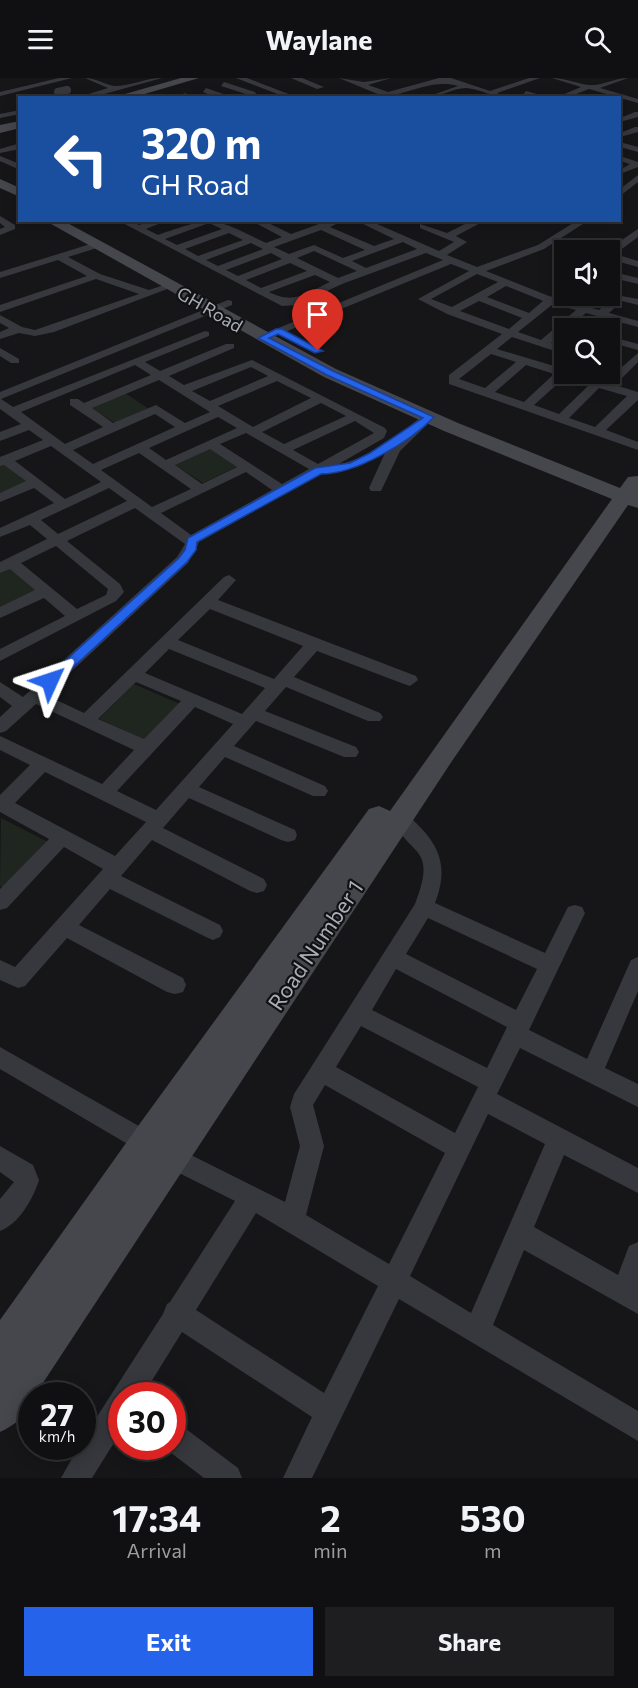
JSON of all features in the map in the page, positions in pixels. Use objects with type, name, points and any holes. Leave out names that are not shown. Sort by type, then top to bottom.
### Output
[{"type":"street","points":[[89,78],[100,82],[116,93]]},
{"type":"street","points":[[118,78],[134,84]]},
{"type":"street","points":[[116,93],[153,78]]},
{"type":"street","points":[[85,96],[96,93],[116,93],[194,78]]},
{"type":"street","points":[[240,78],[290,96]]},
{"type":"street","points":[[295,78],[320,87]]},
{"type":"street","points":[[343,78],[364,84],[386,78],[413,87]]},
{"type":"street","points":[[380,96],[445,78],[500,96]]},
{"type":"street","points":[[490,93],[536,78]]},
{"type":"street","points":[[556,78],[638,101]]},
{"type":"street","points":[[563,96],[623,78]]},
{"type":"street","points":[[96,93],[82,87],[114,79]]},
{"type":"street","points":[[3,93],[26,88],[43,81],[69,84]]},
{"type":"street","points":[[43,81],[74,96]]},
{"type":"street","points":[[518,96],[546,87],[526,81]]},
{"type":"street","points":[[0,85],[14,82],[26,88],[50,94],[69,84]]},
{"type":"street","points":[[138,96],[206,84],[223,96]]},
{"type":"street","points":[[224,84],[257,96]]},
{"type":"street","points":[[364,84],[361,85],[364,88],[391,96]]},
{"type":"street","points":[[496,84],[507,87]]},
{"type":"street","points":[[431,96],[466,86]]},
{"type":"street","points":[[554,89],[570,93]]},
{"type":"street","points":[[403,90],[424,96]]},
{"type":"street","points":[[449,91],[460,94]]},
{"type":"street","points":[[623,96],[638,91]]},
{"type":"street","points":[[3,93],[18,98]]},
{"type":"street","points":[[526,93],[535,96]]},
{"type":"street","points":[[604,96],[611,93]]},
{"type":"street","points":[[3,105],[18,116]]},
{"type":"street","points":[[621,108],[638,114]]},
{"type":"street","points":[[621,120],[638,114]]},
{"type":"street","points":[[0,117],[18,117]]},
{"type":"street","points":[[0,128],[18,118]]},
{"type":"street","points":[[621,120],[638,127]]},
{"type":"street","points":[[622,133],[638,127]]},
{"type":"street","points":[[0,142],[18,141]]},
{"type":"street","points":[[0,151],[18,146]]},
{"type":"street","points":[[2,159],[18,157]]},
{"type":"street","points":[[621,158],[637,164],[621,171]]},
{"type":"street","points":[[2,159],[18,167]]},
{"type":"street","points":[[621,171],[638,177],[623,191]]},
{"type":"street","points":[[0,183],[18,192]]},
{"type":"street","points":[[623,191],[638,190]]},
{"type":"street","points":[[0,194],[18,203]]},
{"type":"street","points":[[0,219],[12,227],[0,232]]},
{"type":"street","name":"GH Road","points":[[55,222],[170,286],[220,306]]},
{"type":"street","name":"GH Road","points":[[74,222],[271,335],[330,373],[429,417],[624,486]]},
{"type":"street","points":[[125,222],[196,260],[288,304],[338,282],[426,249]]},
{"type":"street","points":[[137,229],[158,222]]},
{"type":"street","points":[[156,238],[212,222],[229,225],[250,240],[338,282]]},
{"type":"street","points":[[258,222],[291,238]]},
{"type":"street","points":[[269,227],[283,222]]},
{"type":"street","points":[[216,270],[335,222]]},
{"type":"street","points":[[364,222],[477,271],[554,301]]},
{"type":"street","points":[[373,226],[383,222]]},
{"type":"street","points":[[343,261],[374,250],[432,222]]},
{"type":"street","points":[[448,236],[478,222]]},
{"type":"street","points":[[554,348],[451,312],[423,299],[477,271],[541,247],[582,222]]},
{"type":"street","points":[[175,249],[229,225]]},
{"type":"street","points":[[423,226],[460,241],[461,244],[439,255]]},
{"type":"street","points":[[322,227],[374,250]]},
{"type":"street","points":[[620,246],[638,232]]},
{"type":"street","points":[[237,280],[345,237]]},
{"type":"street","points":[[196,260],[250,240]]},
{"type":"street","points":[[0,275],[97,245]]},
{"type":"street","points":[[314,248],[365,272]]},
{"type":"street","points":[[60,256],[96,276],[132,286],[148,294]]},
{"type":"street","points":[[271,335],[451,260]]},
{"type":"street","points":[[622,260],[638,263]]},
{"type":"street","points":[[260,292],[316,271]]},
{"type":"street","points":[[620,275],[638,281]]},
{"type":"street","points":[[0,309],[96,276]]},
{"type":"street","points":[[620,297],[638,281]]},
{"type":"street","points":[[451,312],[506,282]]},
{"type":"street","points":[[0,318],[18,329],[35,333],[50,330],[170,286]]},
{"type":"street","points":[[478,297],[530,317]]},
{"type":"street","points":[[620,297],[638,302]]},
{"type":"street","points":[[551,300],[453,377],[453,381],[638,446]]},
{"type":"street","points":[[0,396],[220,306]]},
{"type":"street","points":[[574,306],[638,324]]},
{"type":"street","points":[[601,314],[610,306]]},
{"type":"street","points":[[576,318],[584,309]]},
{"type":"street","points":[[0,336],[18,329]]},
{"type":"street","points":[[5,407],[59,392],[205,334]]},
{"type":"street","name":"GH Road","points":[[271,335],[624,486]]},
{"type":"street","points":[[543,344],[554,337]]},
{"type":"street","points":[[620,342],[638,347]]},
{"type":"street","points":[[82,408],[230,346]]},
{"type":"street","points":[[489,350],[554,371]]},
{"type":"street","points":[[0,351],[15,361]]},
{"type":"street","points":[[561,419],[625,369],[638,356]]},
{"type":"street","points":[[136,361],[319,471],[333,471],[353,465],[404,436],[429,417]]},
{"type":"street","points":[[486,393],[524,361]]},
{"type":"street","points":[[183,390],[248,363],[377,427],[380,435],[284,491],[192,540]]},
{"type":"street","points":[[625,369],[638,373]]},
{"type":"street","points":[[62,371],[81,383]]},
{"type":"street","points":[[93,469],[184,428],[214,409],[278,376]]},
{"type":"street","points":[[526,406],[554,383]]},
{"type":"street","points":[[597,432],[636,396],[599,384]]},
{"type":"street","points":[[125,390],[184,428]]},
{"type":"street","points":[[59,392],[112,428]]},
{"type":"street","points":[[165,465],[321,398]]},
{"type":"street","points":[[5,407],[192,540]]},
{"type":"street","points":[[3,461],[112,428],[156,409]]},
{"type":"street","points":[[282,450],[355,416]]},
{"type":"street","points":[[0,437],[29,425]]},
{"type":"street","points":[[375,488],[387,458],[404,436]]},
{"type":"street","points":[[211,444],[284,491]]},
{"type":"street","points":[[140,448],[201,489]]},
{"type":"street","points":[[3,461],[63,504]]},
{"type":"street","points":[[153,512],[247,467]]},
{"type":"street","points":[[0,533],[112,482]]},
{"type":"street","points":[[0,498],[35,483]]},
{"type":"street","name":"Road Number 1","points":[[0,1355],[160,1150],[400,819],[624,486]]},
{"type":"street","name":"Road Number 1","points":[[0,1411],[160,1150],[624,486]]},
{"type":"street","points":[[6,565],[138,501]]},
{"type":"street","points":[[0,656],[111,598],[116,592],[115,587],[31,519]]},
{"type":"street","points":[[0,727],[183,560],[190,550],[192,540]]},
{"type":"street","points":[[6,565],[45,591],[75,616]]},
{"type":"street","points":[[86,721],[229,580]]},
{"type":"street","points":[[0,613],[45,591]]},
{"type":"street","points":[[208,602],[410,680]]},
{"type":"street","points":[[167,642],[374,717]]},
{"type":"street","points":[[0,969],[18,979],[314,644]]},
{"type":"street","points":[[134,675],[192,700],[350,752]]},
{"type":"street","points":[[0,688],[28,701],[86,721],[147,748]]},
{"type":"street","points":[[104,793],[192,700]]},
{"type":"street","points":[[0,742],[104,793],[257,885]]},
{"type":"street","points":[[222,748],[319,791]]},
{"type":"street","points":[[43,763],[1,806],[62,837],[112,873],[213,931]]},
{"type":"street","points":[[186,789],[288,835]]},
{"type":"street","points":[[292,1221],[312,1146],[309,1124],[300,1107],[424,907],[433,885],[434,858],[400,819]]},
{"type":"street","points":[[2,898],[62,837]]},
{"type":"street","points":[[424,907],[549,964]]},
{"type":"street","points":[[297,1478],[575,913]]},
{"type":"street","points":[[64,927],[175,985]]},
{"type":"street","points":[[392,957],[592,1073],[638,1096]]},
{"type":"street","points":[[592,1073],[638,966]]},
{"type":"street","points":[[357,1013],[487,1090],[559,1139],[638,1181]]},
{"type":"street","points":[[0,1057],[160,1150],[252,1197],[638,1427]]},
{"type":"street","points":[[321,1071],[459,1148]]},
{"type":"street","points":[[477,1331],[559,1139]]},
{"type":"street","points":[[0,1158],[24,1174],[27,1180],[24,1189],[0,1219]]},
{"type":"street","points":[[135,1382],[176,1313],[252,1197]]},
{"type":"street","points":[[519,1233],[631,1298],[638,1255]]},
{"type":"street","points":[[176,1313],[329,1412]]},
{"type":"street","points":[[75,1478],[108,1425]]},
{"type":"street","points":[[186,1446],[228,1478]]},
{"type":"shaded area","points":[[125,393],[149,409],[115,423],[91,408]]},
{"type":"shaded area","points":[[210,448],[238,466],[203,483],[175,465]]},
{"type":"shaded area","points":[[5,464],[29,482],[0,495],[0,466]]},
{"type":"shaded area","points":[[11,567],[38,590],[0,609],[0,572]]},
{"type":"shaded area","points":[[134,684],[180,704],[145,740],[99,719]]},
{"type":"shaded area","points":[[1,818],[50,843],[6,889],[0,886]]},
{"type":"route","points":[[50,681],[183,560],[190,550],[192,540],[319,471],[333,471],[353,465],[373,455],[429,417],[330,373],[263,338],[279,331],[318,351]]}]
